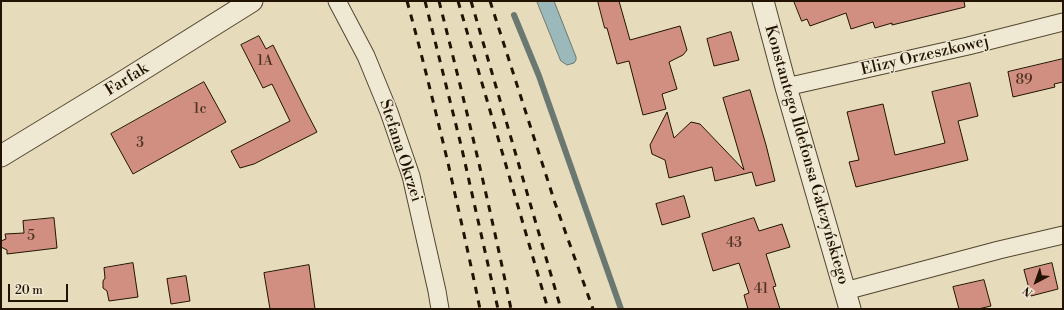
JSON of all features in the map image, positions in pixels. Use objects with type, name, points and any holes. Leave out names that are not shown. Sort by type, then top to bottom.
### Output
[{"type":"street","name":"Farfak","points":[[1,156],[122,83],[252,1]]},
{"type":"street","name":"Stefana Okrzei","points":[[337,1],[366,56],[389,112],[411,176],[440,309]]},
{"type":"street","name":"Konstantego Ildefonsa Gałczyńskiego","points":[[763,1],[786,87],[848,300]]},
{"type":"street","name":"Elizy Orzeszkowej","points":[[786,87],[968,46],[1063,22]]},
{"type":"street","points":[[848,300],[999,250],[1063,235]]},
{"type":"water","points":[[537,1],[554,1],[576,57],[574,63],[567,65],[561,61]]},
{"type":"building","points":[[598,1],[619,1],[630,40],[680,26],[687,50],[683,55],[669,62],[677,89],[662,94],[666,109],[643,115],[629,61],[617,64]]},
{"type":"building","points":[[794,1],[964,1],[965,7],[892,25],[892,23],[875,28],[873,22],[851,29],[846,13],[810,26],[807,19],[802,21]]},
{"type":"building","points":[[731,32],[739,60],[714,66],[707,39]]},
{"type":"building","points":[[259,36],[266,49],[273,45],[317,132],[254,164],[240,168],[231,151],[290,121],[272,84],[263,88],[241,45]]},
{"type":"building","points":[[1063,59],[1063,82],[1054,84],[1055,87],[1013,97],[1008,72]]},
{"type":"building","points":[[204,82],[226,122],[133,174],[111,134]]},
{"type":"building","points":[[970,83],[978,116],[958,121],[968,160],[856,187],[849,162],[859,160],[847,112],[883,104],[895,155],[945,143],[932,92]]},
{"type":"building","points":[[750,90],[775,181],[756,186],[752,172],[715,181],[712,167],[669,178],[665,160],[652,154],[650,145],[667,112],[674,138],[691,122],[700,124],[744,170],[723,98]]},
{"type":"building","points":[[684,196],[690,217],[662,225],[656,204]]},
{"type":"building","points":[[54,218],[57,248],[7,254],[7,250],[1,247],[1,241],[6,239],[5,234],[24,233],[23,221]]},
{"type":"building","points":[[754,218],[759,231],[782,224],[790,247],[766,254],[776,286],[773,287],[780,309],[748,309],[744,295],[749,293],[739,263],[713,271],[702,234]]},
{"type":"building","points":[[133,263],[138,297],[109,301],[107,291],[103,288],[103,281],[105,278],[104,268]]},
{"type":"building","points":[[1052,263],[1058,289],[1031,296],[1024,270]]},
{"type":"building","points":[[309,265],[315,309],[270,309],[264,273]]},
{"type":"building","points":[[186,276],[190,301],[171,304],[167,279]]},
{"type":"building","points":[[984,280],[991,306],[978,309],[959,309],[953,287]]},
{"type":"waterway","points":[[514,15],[539,76],[621,309]]},
{"type":"railway","points":[[407,1],[448,163],[480,309]]},
{"type":"railway","points":[[425,1],[461,145],[498,309]]},
{"type":"railway","points":[[439,1],[477,155],[511,309]]},
{"type":"railway","points":[[458,1],[548,309]]},
{"type":"railway","points":[[471,1],[561,309]]},
{"type":"railway","points":[[490,1],[555,203],[593,309]]}]
